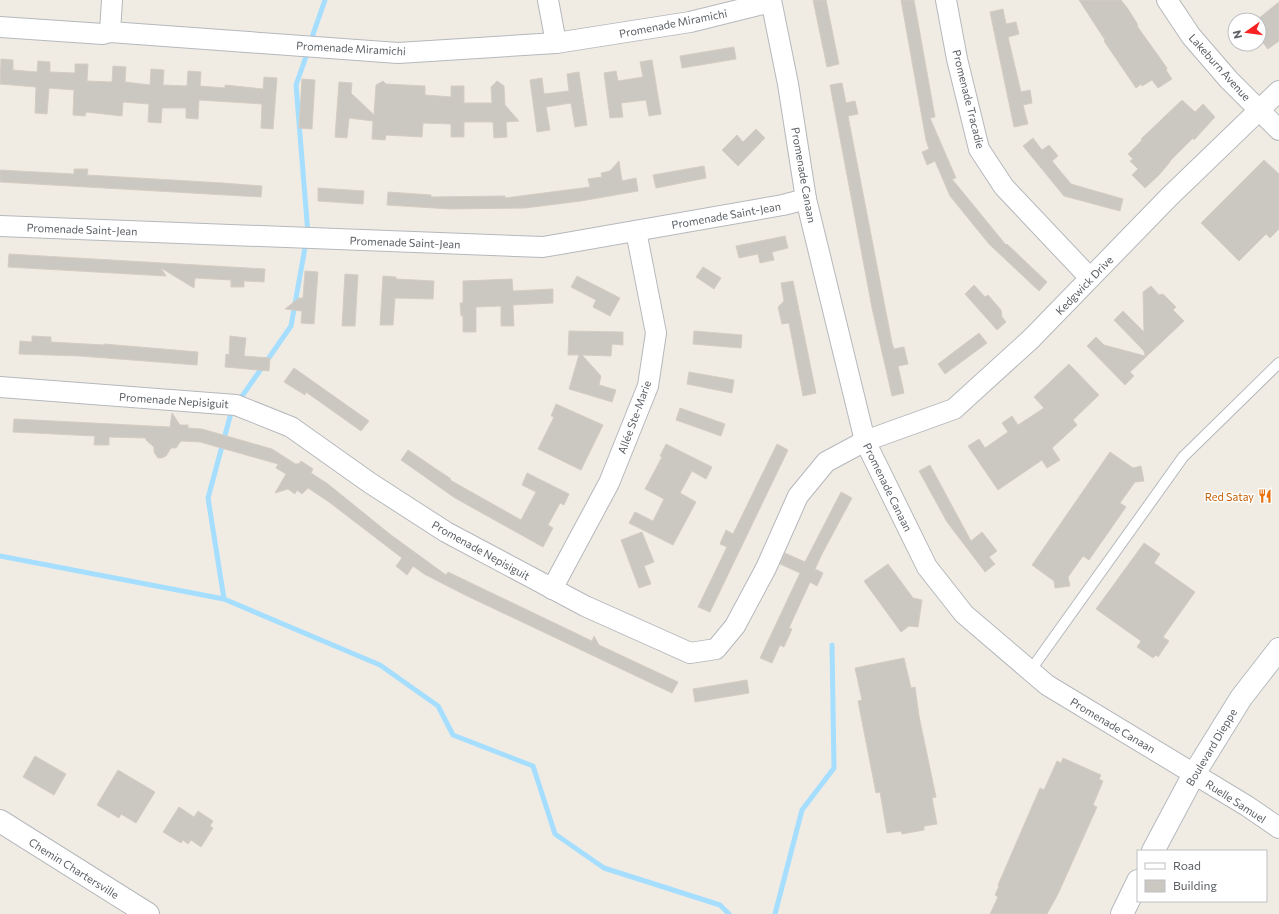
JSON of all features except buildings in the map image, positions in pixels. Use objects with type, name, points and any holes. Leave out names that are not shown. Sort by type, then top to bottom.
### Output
[{"type":"main road","name":"Boulevard Dieppe","points":[[1154,850],[1194,774],[1241,698],[1279,649]]},
{"type":"main road","name":"Chemin Chartersville","points":[[0,821],[148,914]]},
{"type":"main road","points":[[1122,914],[1137,883]]},
{"type":"street","points":[[110,32],[112,0]]},
{"type":"street","points":[[548,0],[556,43]]},
{"type":"street","name":"Promenade Tracadie","points":[[946,0],[957,59],[980,148],[1004,187],[1090,278]]},
{"type":"street","name":"Lakeburn Avenue","points":[[1168,0],[1191,36],[1229,80],[1279,130]]},
{"type":"street","name":"Promenade Miramichi","points":[[0,27],[103,34],[110,32],[398,53],[556,43],[690,22],[771,1]]},
{"type":"street","name":"Promenade Canaan","points":[[771,1],[788,84],[806,198],[865,441],[927,567],[964,614],[1047,685],[1194,774]]},
{"type":"street","name":"Kedgwick Drive","points":[[865,441],[954,408],[1031,339],[1169,198],[1279,91]]},
{"type":"street","name":"Promenade Saint-Jean","points":[[0,226],[543,248],[783,205],[806,198]]},
{"type":"street","name":"Allée Ste-Marie","points":[[552,589],[609,483],[648,386],[656,333],[636,231]]},
{"type":"street","name":"Promenade Nepisiguit","points":[[0,387],[236,405],[291,427],[370,483],[446,532],[585,606],[690,654],[716,649],[735,626],[766,568],[798,496],[826,462],[865,441]]},
{"type":"street","name":"Ruelle Samuel","points":[[1194,774],[1247,806],[1279,828]]},
{"type":"lane","points":[[1030,671],[1183,457],[1279,363]]},
{"type":"waterway","points":[[310,43],[325,0]]},
{"type":"waterway","points":[[308,51],[296,85],[308,234]]},
{"type":"waterway","points":[[238,402],[291,326],[306,242]]},
{"type":"waterway","points":[[224,599],[208,498],[231,413],[234,409]]},
{"type":"waterway","points":[[0,556],[224,599],[380,665],[438,706],[453,735],[533,766],[555,834],[604,868],[720,905],[729,914]]},
{"type":"waterway","points":[[775,914],[802,810],[834,768],[832,645]]},
{"type":"place","name":"Red Satay","points":[[1265,496]]}]
